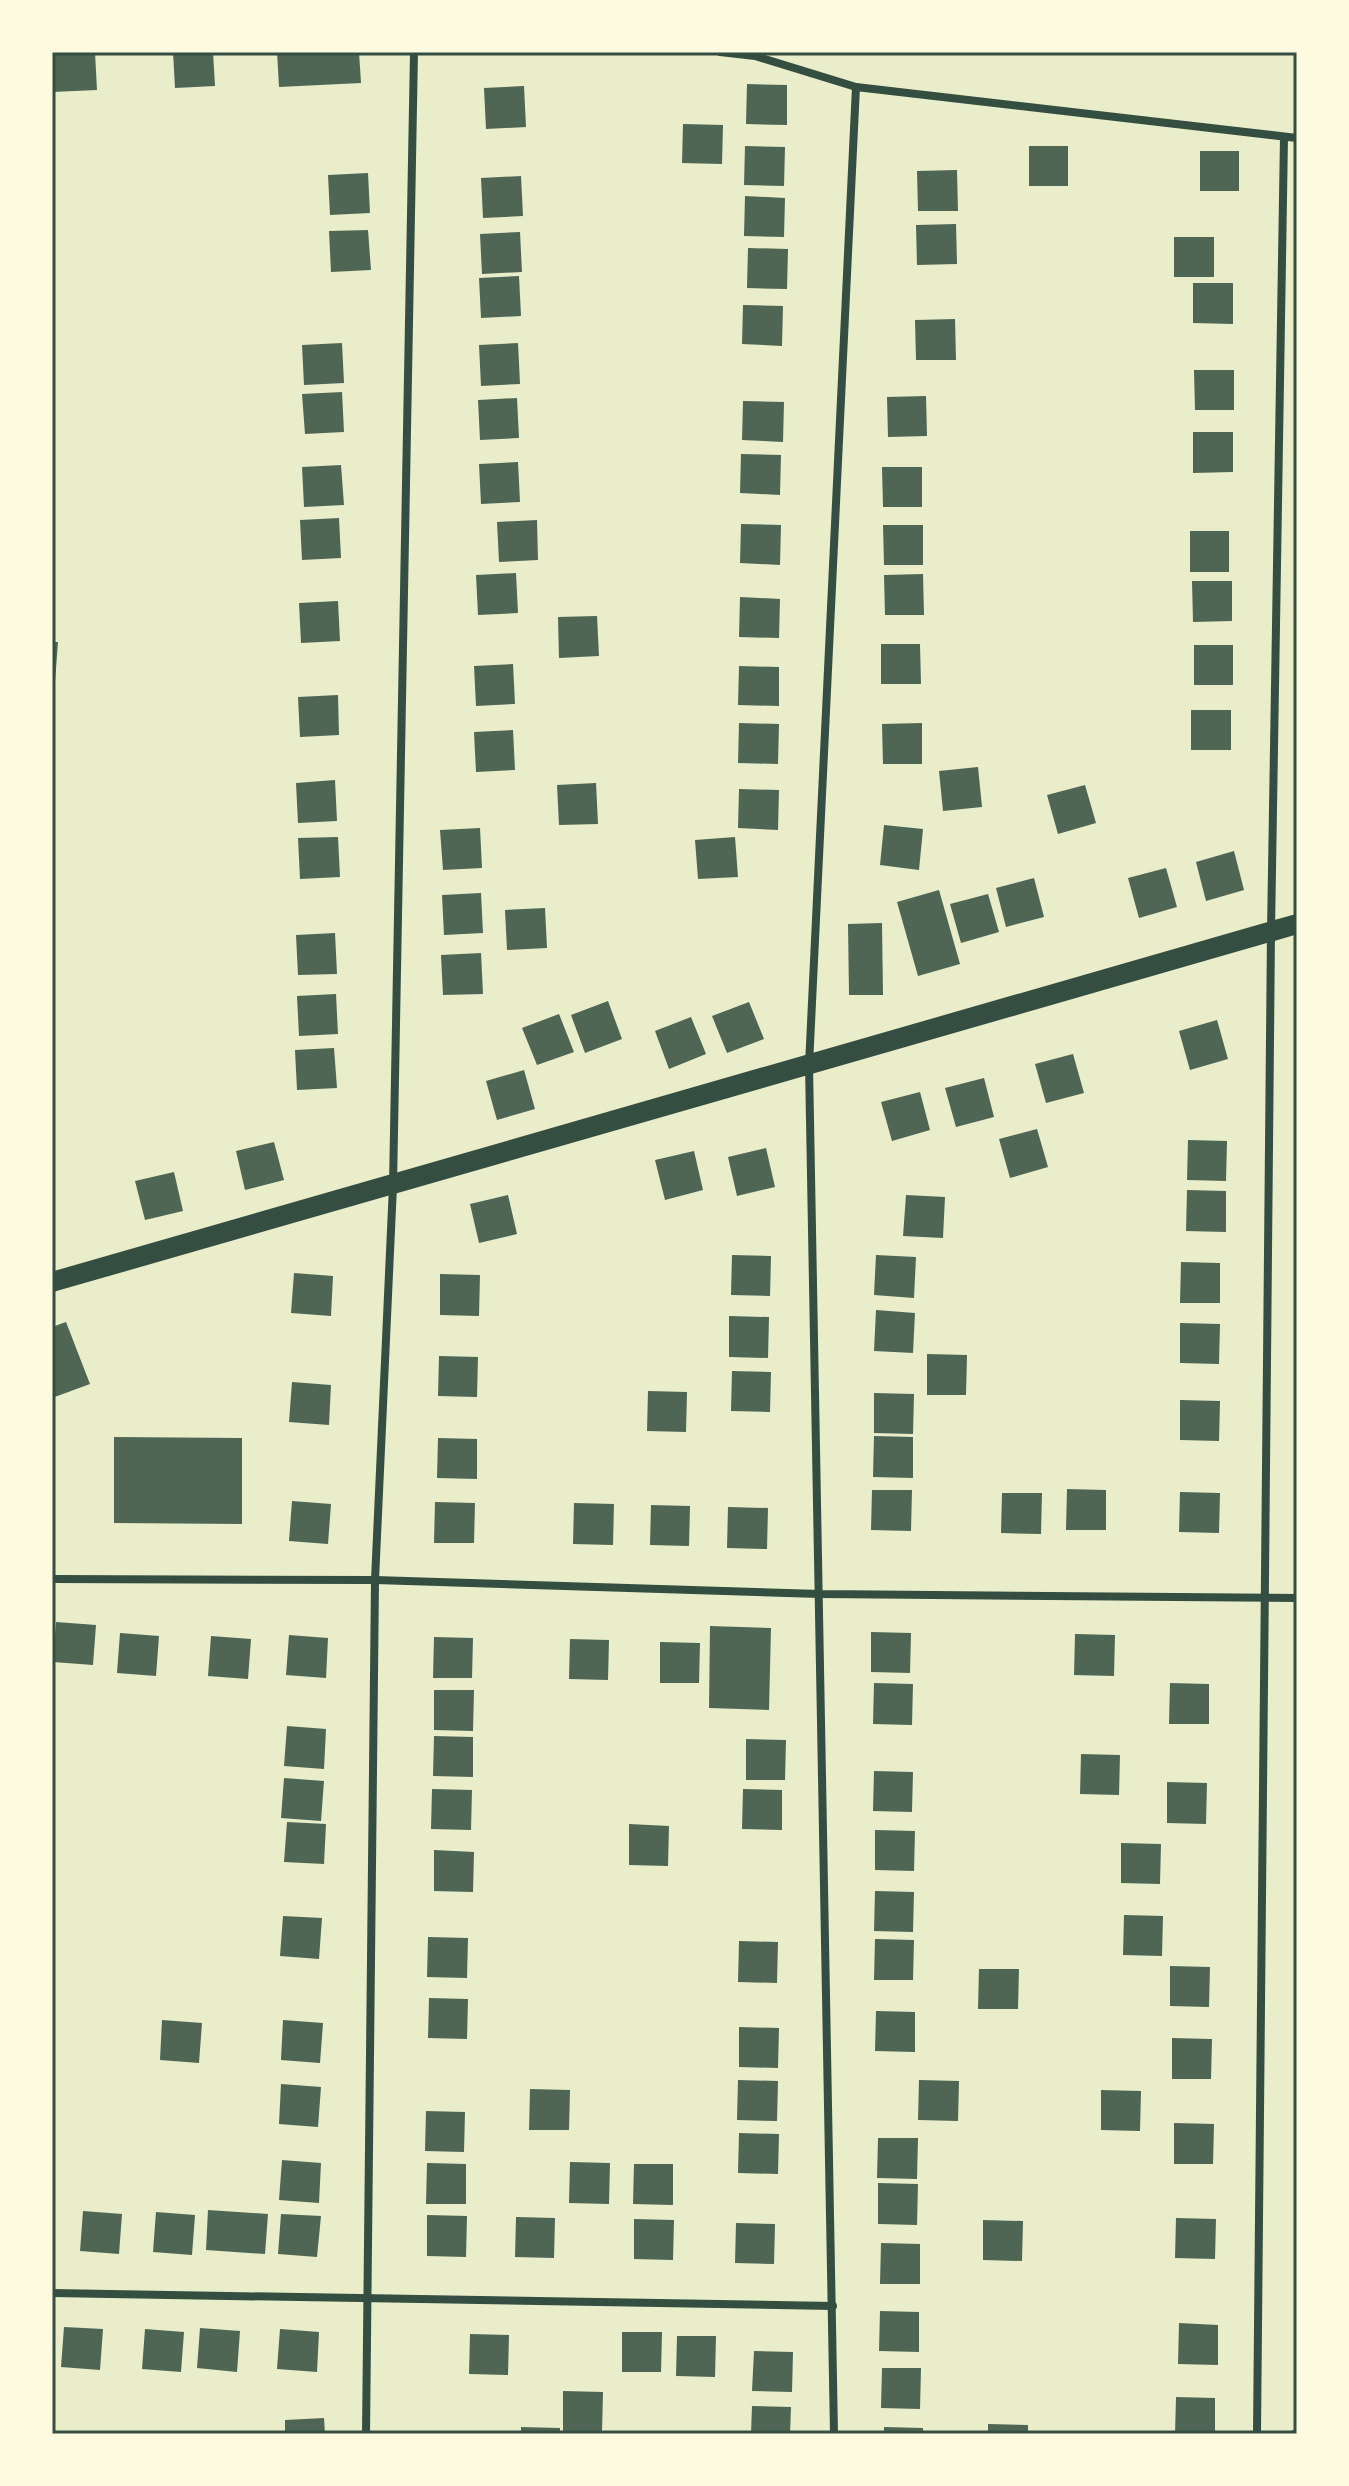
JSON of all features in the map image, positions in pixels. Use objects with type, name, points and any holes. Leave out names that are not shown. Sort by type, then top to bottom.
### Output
[{"type":"main road","points":[[52,1282],[1297,924]]},
{"type":"street","points":[[366,2434],[375,1580],[393,1186],[414,52]]},
{"type":"street","points":[[720,52],[755,56],[856,87],[1297,138]]},
{"type":"street","points":[[834,2434],[809,1065],[856,87]]},
{"type":"street","points":[[1257,2434],[1271,931],[1284,137]]},
{"type":"street","points":[[52,1579],[375,1580],[820,1594],[1297,1598]]},
{"type":"street","points":[[52,2293],[833,2306]]},
{"type":"building","points":[[52,52],[95,52],[97,90],[52,92]]},
{"type":"building","points":[[173,52],[213,52],[215,86],[175,88]]},
{"type":"building","points":[[277,52],[359,52],[361,83],[279,87]]},
{"type":"building","points":[[747,84],[787,85],[787,125],[746,124]]},
{"type":"building","points":[[524,86],[526,127],[486,129],[484,88]]},
{"type":"building","points":[[683,124],[723,125],[722,164],[682,163]]},
{"type":"building","points":[[745,146],[785,147],[784,186],[744,185]]},
{"type":"building","points":[[1029,146],[1068,146],[1068,186],[1029,186]]},
{"type":"building","points":[[1200,151],[1239,151],[1239,191],[1200,191]]},
{"type":"building","points":[[957,170],[958,211],[918,211],[917,171]]},
{"type":"building","points":[[368,173],[370,213],[330,215],[328,175]]},
{"type":"building","points":[[521,176],[523,216],[483,218],[481,178]]},
{"type":"building","points":[[745,196],[785,198],[784,237],[744,236]]},
{"type":"building","points":[[956,224],[957,264],[917,265],[916,225]]},
{"type":"building","points":[[368,230],[371,270],[331,272],[329,231]]},
{"type":"building","points":[[520,232],[522,272],[482,274],[480,234]]},
{"type":"building","points":[[1174,237],[1214,237],[1214,277],[1174,277]]},
{"type":"building","points":[[748,248],[788,249],[787,289],[747,288]]},
{"type":"building","points":[[519,276],[521,316],[481,318],[479,278]]},
{"type":"building","points":[[1193,283],[1233,283],[1233,324],[1193,323]]},
{"type":"building","points":[[743,305],[783,306],[782,346],[742,344]]},
{"type":"building","points":[[955,319],[956,360],[916,360],[915,320]]},
{"type":"building","points":[[342,343],[344,383],[304,385],[302,345]]},
{"type":"building","points":[[518,343],[520,384],[481,386],[479,345]]},
{"type":"building","points":[[1194,370],[1234,370],[1234,410],[1195,410]]},
{"type":"building","points":[[342,392],[344,432],[305,434],[302,394]]},
{"type":"building","points":[[926,396],[927,436],[888,437],[887,397]]},
{"type":"building","points":[[517,398],[519,438],[480,440],[478,400]]},
{"type":"building","points":[[743,401],[784,402],[783,442],[742,440]]},
{"type":"building","points":[[1193,432],[1233,432],[1233,472],[1193,473]]},
{"type":"building","points":[[741,454],[781,455],[780,495],[740,493]]},
{"type":"building","points":[[518,462],[520,502],[481,504],[479,464]]},
{"type":"building","points":[[341,465],[344,505],[304,507],[302,467]]},
{"type":"building","points":[[882,467],[922,467],[922,507],[883,507]]},
{"type":"building","points":[[339,518],[341,558],[302,560],[300,520]]},
{"type":"building","points":[[537,520],[538,560],[499,562],[497,522]]},
{"type":"building","points":[[741,524],[781,525],[780,565],[740,563]]},
{"type":"building","points":[[883,525],[923,525],[923,565],[884,565]]},
{"type":"building","points":[[1190,531],[1229,531],[1229,572],[1190,572]]},
{"type":"building","points":[[516,573],[518,613],[478,615],[476,575]]},
{"type":"building","points":[[923,574],[924,615],[885,615],[884,575]]},
{"type":"building","points":[[1192,581],[1232,581],[1232,621],[1193,622]]},
{"type":"building","points":[[740,597],[780,599],[779,638],[739,637]]},
{"type":"building","points":[[338,601],[340,641],[301,643],[299,603]]},
{"type":"building","points":[[597,616],[599,656],[559,658],[558,617]]},
{"type":"building","points":[[52,642],[58,642],[55,682],[52,682]]},
{"type":"building","points":[[881,644],[920,644],[921,684],[881,684]]},
{"type":"building","points":[[1194,645],[1233,645],[1233,685],[1194,685]]},
{"type":"building","points":[[513,664],[515,704],[476,706],[474,666]]},
{"type":"building","points":[[739,666],[779,667],[779,706],[738,705]]},
{"type":"building","points":[[338,695],[339,735],[300,737],[298,697]]},
{"type":"building","points":[[1191,710],[1231,710],[1231,750],[1191,750]]},
{"type":"building","points":[[739,723],[779,724],[778,764],[738,763]]},
{"type":"building","points":[[922,723],[922,764],[883,764],[882,724]]},
{"type":"building","points":[[513,730],[515,770],[476,772],[474,732]]},
{"type":"building","points":[[978,767],[982,807],[943,811],[939,771]]},
{"type":"building","points":[[335,780],[337,821],[298,823],[296,783]]},
{"type":"building","points":[[596,783],[598,824],[559,825],[557,785]]},
{"type":"building","points":[[1085,785],[1096,823],[1058,834],[1047,795]]},
{"type":"building","points":[[739,789],[779,790],[778,830],[738,828]]},
{"type":"building","points":[[884,825],[923,829],[919,870],[880,865]]},
{"type":"building","points":[[480,828],[482,868],[443,870],[440,830]]},
{"type":"building","points":[[338,837],[340,877],[300,879],[298,838]]},
{"type":"building","points":[[735,837],[738,877],[698,879],[695,840]]},
{"type":"building","points":[[1234,851],[1244,890],[1206,901],[1196,862]]},
{"type":"building","points":[[1166,868],[1177,907],[1139,918],[1128,878]]},
{"type":"building","points":[[1034,878],[1044,917],[1006,927],[996,888]]},
{"type":"building","points":[[939,890],[960,964],[918,976],[897,902]]},
{"type":"building","points":[[481,893],[483,933],[444,935],[442,895]]},
{"type":"building","points":[[988,894],[999,932],[961,943],[950,904]]},
{"type":"building","points":[[545,908],[547,948],[507,950],[505,910]]},
{"type":"building","points":[[882,923],[883,995],[849,995],[848,924]]},
{"type":"building","points":[[335,933],[337,974],[298,975],[296,935]]},
{"type":"building","points":[[481,953],[483,994],[443,995],[441,955]]},
{"type":"building","points":[[336,994],[338,1034],[299,1036],[297,996]]},
{"type":"building","points":[[608,1001],[622,1039],[585,1053],[571,1015]]},
{"type":"building","points":[[749,1002],[764,1039],[727,1053],[712,1016]]},
{"type":"building","points":[[559,1014],[574,1052],[537,1065],[522,1028]]},
{"type":"building","points":[[691,1017],[706,1054],[669,1069],[655,1031]]},
{"type":"building","points":[[1217,1020],[1228,1059],[1190,1070],[1179,1031]]},
{"type":"building","points":[[334,1048],[337,1088],[297,1090],[295,1050]]},
{"type":"building","points":[[1073,1054],[1084,1093],[1046,1103],[1035,1064]]},
{"type":"building","points":[[524,1070],[535,1109],[497,1120],[486,1081]]},
{"type":"building","points":[[984,1078],[994,1117],[956,1127],[945,1088]]},
{"type":"building","points":[[920,1092],[930,1130],[892,1141],[881,1102]]},
{"type":"building","points":[[1037,1129],[1048,1167],[1010,1178],[999,1139]]},
{"type":"building","points":[[1188,1140],[1227,1141],[1226,1181],[1187,1180]]},
{"type":"building","points":[[274,1142],[284,1180],[245,1190],[236,1151]]},
{"type":"building","points":[[766,1148],[775,1187],[737,1196],[728,1157]]},
{"type":"building","points":[[694,1151],[703,1190],[665,1200],[655,1160]]},
{"type":"building","points":[[174,1172],[183,1211],[145,1220],[135,1181]]},
{"type":"building","points":[[1187,1190],[1226,1191],[1226,1232],[1186,1231]]},
{"type":"building","points":[[508,1195],[517,1234],[479,1243],[470,1204]]},
{"type":"building","points":[[906,1195],[945,1197],[943,1238],[903,1236]]},
{"type":"building","points":[[732,1255],[771,1256],[770,1296],[731,1295]]},
{"type":"building","points":[[876,1255],[916,1257],[914,1298],[874,1295]]},
{"type":"building","points":[[1181,1262],[1220,1263],[1220,1303],[1180,1303]]},
{"type":"building","points":[[294,1273],[333,1276],[331,1316],[291,1313]]},
{"type":"building","points":[[440,1274],[480,1275],[479,1316],[440,1315]]},
{"type":"building","points":[[876,1310],[915,1313],[913,1353],[874,1351]]},
{"type":"building","points":[[729,1316],[769,1317],[768,1358],[729,1357]]},
{"type":"building","points":[[66,1322],[90,1384],[52,1398],[52,1327]]},
{"type":"building","points":[[1180,1323],[1220,1324],[1219,1364],[1180,1363]]},
{"type":"building","points":[[927,1354],[967,1355],[966,1395],[927,1395]]},
{"type":"building","points":[[439,1356],[478,1357],[477,1397],[438,1396]]},
{"type":"building","points":[[732,1371],[771,1372],[770,1412],[731,1411]]},
{"type":"building","points":[[292,1382],[331,1385],[329,1425],[289,1422]]},
{"type":"building","points":[[648,1391],[687,1392],[686,1432],[647,1431]]},
{"type":"building","points":[[874,1393],[914,1394],[913,1434],[874,1433]]},
{"type":"building","points":[[1180,1400],[1220,1401],[1219,1441],[1180,1440]]},
{"type":"building","points":[[874,1436],[913,1437],[913,1478],[873,1477]]},
{"type":"building","points":[[114,1437],[242,1438],[242,1524],[114,1523]]},
{"type":"building","points":[[438,1438],[477,1439],[477,1479],[437,1478]]},
{"type":"building","points":[[1067,1489],[1106,1490],[1106,1530],[1066,1530]]},
{"type":"building","points":[[872,1490],[912,1490],[911,1531],[871,1530]]},
{"type":"building","points":[[1180,1492],[1220,1493],[1219,1533],[1179,1532]]},
{"type":"building","points":[[1002,1493],[1042,1493],[1041,1534],[1001,1533]]},
{"type":"building","points":[[292,1501],[331,1504],[328,1544],[289,1541]]},
{"type":"building","points":[[435,1502],[475,1503],[474,1543],[434,1543]]},
{"type":"building","points":[[574,1503],[614,1504],[613,1545],[573,1544]]},
{"type":"building","points":[[651,1505],[690,1506],[689,1546],[650,1545]]},
{"type":"building","points":[[728,1507],[768,1508],[767,1549],[727,1548]]},
{"type":"building","points":[[56,1622],[96,1625],[93,1665],[53,1662]]},
{"type":"building","points":[[710,1626],[771,1628],[769,1710],[709,1708]]},
{"type":"building","points":[[871,1632],[911,1633],[910,1673],[871,1672]]},
{"type":"building","points":[[120,1633],[159,1636],[156,1676],[117,1673]]},
{"type":"building","points":[[1075,1634],[1115,1635],[1114,1676],[1074,1675]]},
{"type":"building","points":[[289,1635],[328,1638],[326,1678],[286,1675]]},
{"type":"building","points":[[211,1636],[251,1639],[248,1679],[208,1676]]},
{"type":"building","points":[[434,1637],[473,1638],[472,1678],[433,1678]]},
{"type":"building","points":[[570,1639],[609,1640],[608,1680],[569,1679]]},
{"type":"building","points":[[660,1642],[700,1643],[699,1683],[660,1683]]},
{"type":"building","points":[[874,1683],[913,1684],[912,1725],[873,1724]]},
{"type":"building","points":[[1170,1683],[1209,1684],[1209,1724],[1169,1724]]},
{"type":"building","points":[[434,1690],[474,1690],[473,1731],[434,1730]]},
{"type":"building","points":[[287,1726],[326,1729],[324,1769],[284,1766]]},
{"type":"building","points":[[434,1736],[473,1737],[473,1777],[433,1776]]},
{"type":"building","points":[[746,1739],[786,1740],[785,1780],[746,1780]]},
{"type":"building","points":[[1081,1754],[1120,1755],[1119,1795],[1080,1794]]},
{"type":"building","points":[[874,1771],[913,1772],[912,1812],[873,1811]]},
{"type":"building","points":[[284,1778],[324,1781],[321,1821],[281,1818]]},
{"type":"building","points":[[1167,1782],[1207,1783],[1206,1824],[1167,1823]]},
{"type":"building","points":[[432,1789],[472,1790],[471,1830],[431,1829]]},
{"type":"building","points":[[743,1789],[782,1790],[782,1830],[742,1829]]},
{"type":"building","points":[[287,1822],[326,1824],[324,1864],[284,1862]]},
{"type":"building","points":[[629,1824],[669,1826],[668,1866],[629,1865]]},
{"type":"building","points":[[875,1830],[915,1831],[914,1871],[875,1870]]},
{"type":"building","points":[[1121,1843],[1161,1844],[1160,1884],[1121,1883]]},
{"type":"building","points":[[434,1850],[474,1852],[473,1892],[434,1891]]},
{"type":"building","points":[[875,1891],[914,1892],[913,1932],[874,1931]]},
{"type":"building","points":[[1124,1915],[1163,1916],[1162,1956],[1123,1955]]},
{"type":"building","points":[[283,1916],[322,1918],[319,1959],[280,1956]]},
{"type":"building","points":[[428,1937],[468,1938],[467,1978],[427,1977]]},
{"type":"building","points":[[875,1939],[914,1940],[913,1980],[874,1980]]},
{"type":"building","points":[[739,1941],[778,1942],[777,1983],[738,1982]]},
{"type":"building","points":[[1170,1966],[1210,1967],[1209,2007],[1170,2006]]},
{"type":"building","points":[[979,1969],[1019,1969],[1018,2009],[978,2009]]},
{"type":"building","points":[[429,1998],[468,1999],[467,2039],[428,2038]]},
{"type":"building","points":[[876,2011],[915,2012],[915,2052],[875,2051]]},
{"type":"building","points":[[162,2020],[202,2023],[199,2063],[160,2060]]},
{"type":"building","points":[[283,2020],[323,2023],[320,2063],[281,2060]]},
{"type":"building","points":[[739,2027],[779,2028],[778,2068],[739,2067]]},
{"type":"building","points":[[1172,2038],[1212,2039],[1211,2079],[1172,2079]]},
{"type":"building","points":[[738,2080],[778,2081],[777,2121],[737,2120]]},
{"type":"building","points":[[919,2080],[959,2081],[958,2121],[918,2120]]},
{"type":"building","points":[[281,2084],[321,2087],[318,2127],[279,2124]]},
{"type":"building","points":[[530,2089],[570,2090],[569,2130],[529,2130]]},
{"type":"building","points":[[1101,2090],[1141,2091],[1140,2131],[1101,2130]]},
{"type":"building","points":[[426,2111],[465,2112],[464,2152],[425,2151]]},
{"type":"building","points":[[1174,2123],[1214,2124],[1213,2164],[1174,2164]]},
{"type":"building","points":[[739,2133],[779,2134],[778,2174],[738,2173]]},
{"type":"building","points":[[878,2138],[918,2138],[917,2179],[877,2178]]},
{"type":"building","points":[[282,2160],[321,2163],[319,2203],[279,2200]]},
{"type":"building","points":[[570,2162],[610,2163],[609,2204],[569,2203]]},
{"type":"building","points":[[427,2163],[466,2164],[466,2204],[426,2204]]},
{"type":"building","points":[[634,2164],[673,2164],[673,2205],[633,2204]]},
{"type":"building","points":[[878,2183],[918,2184],[917,2225],[878,2224]]},
{"type":"building","points":[[208,2210],[268,2214],[265,2254],[206,2250]]},
{"type":"building","points":[[83,2211],[122,2214],[119,2254],[80,2251]]},
{"type":"building","points":[[156,2212],[195,2215],[192,2255],[153,2252]]},
{"type":"building","points":[[281,2214],[321,2216],[317,2257],[278,2254]]},
{"type":"building","points":[[427,2215],[467,2216],[466,2257],[427,2256]]},
{"type":"building","points":[[516,2217],[555,2218],[554,2258],[515,2257]]},
{"type":"building","points":[[1176,2218],[1216,2219],[1215,2259],[1175,2258]]},
{"type":"building","points":[[634,2219],[674,2220],[673,2260],[634,2259]]},
{"type":"building","points":[[983,2220],[1023,2221],[1022,2261],[983,2260]]},
{"type":"building","points":[[736,2223],[775,2224],[774,2264],[735,2263]]},
{"type":"building","points":[[881,2243],[920,2244],[920,2284],[880,2284]]},
{"type":"building","points":[[880,2311],[919,2312],[919,2352],[879,2351]]},
{"type":"building","points":[[1179,2323],[1218,2325],[1218,2365],[1178,2364]]},
{"type":"building","points":[[64,2327],[103,2329],[100,2370],[61,2367]]},
{"type":"building","points":[[200,2328],[240,2331],[237,2372],[197,2368]]},
{"type":"building","points":[[145,2329],[184,2332],[181,2372],[142,2369]]},
{"type":"building","points":[[280,2329],[319,2332],[317,2372],[277,2369]]},
{"type":"building","points":[[622,2332],[662,2332],[661,2372],[622,2372]]},
{"type":"building","points":[[470,2334],[509,2335],[508,2375],[469,2374]]},
{"type":"building","points":[[677,2336],[716,2336],[715,2377],[676,2376]]},
{"type":"building","points":[[754,2351],[793,2352],[792,2392],[752,2391]]},
{"type":"building","points":[[882,2368],[921,2368],[920,2409],[881,2408]]},
{"type":"building","points":[[563,2391],[603,2392],[602,2432],[563,2431]]},
{"type":"building","points":[[1176,2397],[1215,2398],[1215,2434],[1175,2434]]},
{"type":"building","points":[[752,2406],[791,2407],[790,2434],[751,2434]]},
{"type":"building","points":[[324,2418],[325,2434],[285,2434],[285,2420]]},
{"type":"building","points":[[988,2424],[1028,2425],[1028,2434],[988,2434]]},
{"type":"building","points":[[521,2427],[560,2428],[560,2434],[521,2434]]},
{"type":"building","points":[[884,2427],[923,2428],[923,2434],[884,2434]]}]
